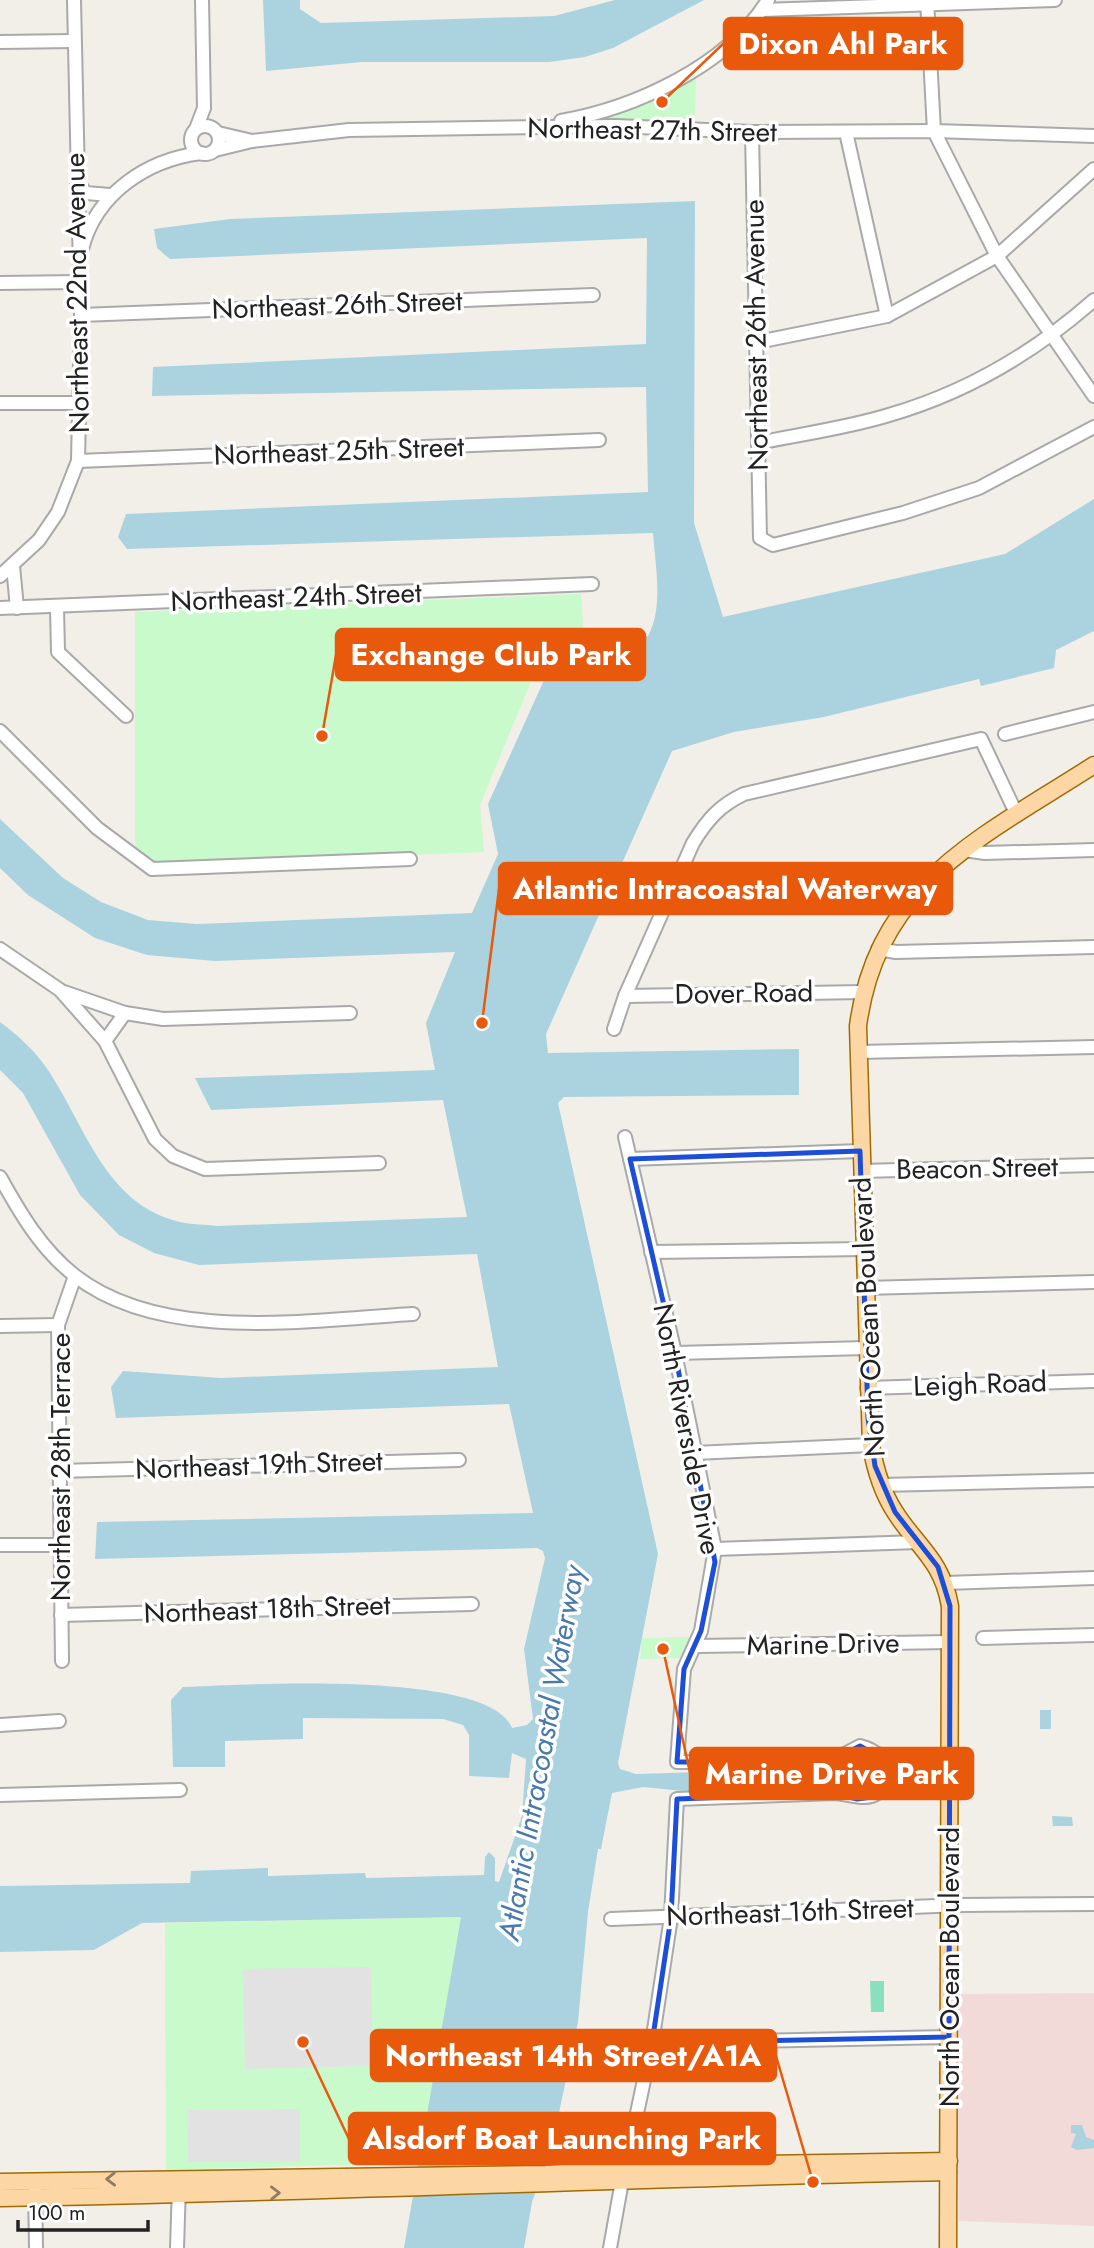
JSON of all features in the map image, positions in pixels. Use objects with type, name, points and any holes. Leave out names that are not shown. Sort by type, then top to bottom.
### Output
[{"type":"main road","name":"North Ocean Boulevard","points":[[948,2248],[951,1642],[946,1583],[938,1567],[895,1512],[881,1485],[871,1445],[867,1388],[858,1052],[863,992],[878,948],[916,891],[964,850],[1094,765]]},
{"type":"main road","points":[[0,2182],[35,2189],[546,2179],[623,2175],[720,2164],[949,2167]]},
{"type":"main road","points":[[0,2198],[35,2189]]},
{"type":"street","name":"Northeast 22nd Avenue","points":[[0,576],[39,540],[58,512],[78,461],[81,315],[74,0]]},
{"type":"street","points":[[175,157],[194,133],[204,108],[202,0]]},
{"type":"street","points":[[523,127],[605,111],[668,86],[722,49],[765,5],[1055,0]]},
{"type":"street","points":[[928,2],[934,131],[997,256],[1094,396]]},
{"type":"street","points":[[0,43],[74,41]]},
{"type":"street","points":[[80,256],[92,222],[110,195],[133,179],[175,157],[215,150],[220,139],[204,108]]},
{"type":"street","points":[[194,133],[205,126],[216,131]]},
{"type":"street","name":"Northeast 27th Street","points":[[215,150],[252,141],[349,130],[523,127],[617,126],[752,132],[934,131],[1094,136]]},
{"type":"street","name":"Northeast 27th Street","points":[[216,131],[252,141]]},
{"type":"street","name":"Northeast 26th Avenue","points":[[752,132],[760,538],[773,545],[904,513],[979,488],[1094,427]]},
{"type":"street","points":[[846,132],[887,316]]},
{"type":"street","points":[[194,133],[193,147],[201,153]]},
{"type":"street","points":[[758,342],[887,316],[997,256],[1094,169]]},
{"type":"street","points":[[77,182],[86,193],[110,195]]},
{"type":"street","points":[[0,284],[79,282]]},
{"type":"street","name":"Northeast 26th Street","points":[[81,315],[593,295]]},
{"type":"street","points":[[758,443],[890,415],[975,382],[1052,336],[1094,300]]},
{"type":"street","points":[[0,403],[80,403]]},
{"type":"street","name":"Northeast 25th Street","points":[[78,461],[599,440]]},
{"type":"street","points":[[13,566],[17,608]]},
{"type":"street","name":"Northeast 24th Street","points":[[0,608],[592,584]]},
{"type":"street","points":[[57,607],[58,652],[126,716]]},
{"type":"street","points":[[1005,734],[1094,712]]},
{"type":"street","points":[[0,731],[97,828],[152,869],[410,859]]},
{"type":"street","points":[[614,1029],[625,996],[705,823],[730,801],[744,794],[982,739],[1017,814]]},
{"type":"street","points":[[964,850],[985,853],[1094,850]]},
{"type":"street","points":[[673,891],[916,891]]},
{"type":"street","points":[[878,948],[896,952],[1094,947]]},
{"type":"street","points":[[0,949],[60,990],[105,1041],[155,1139],[173,1156],[187,1164],[205,1169],[230,1170],[379,1163]]},
{"type":"street","points":[[60,990],[125,1013],[163,1019],[350,1013]]},
{"type":"street","name":"Dover Road","points":[[625,996],[863,992]]},
{"type":"street","points":[[105,1041],[125,1013]]},
{"type":"street","points":[[858,1052],[1094,1047]]},
{"type":"street","name":"North Riverside Drive","points":[[625,1137],[675,1353],[715,1549],[696,1646],[684,1669],[677,1762],[829,1762],[860,1746],[874,1750],[885,1760],[891,1776]]},
{"type":"street","name":"Beacon Street","points":[[629,1159],[860,1151]]},
{"type":"street","name":"Beacon Street","points":[[861,1171],[1094,1165]]},
{"type":"street","points":[[0,1177],[27,1223],[75,1276],[124,1303],[163,1314],[234,1322],[413,1314]]},
{"type":"street","points":[[651,1252],[863,1249]]},
{"type":"street","name":"Northeast 28th Terrace","points":[[62,1661],[58,1325],[75,1276]]},
{"type":"street","points":[[864,1288],[1094,1283]]},
{"type":"street","points":[[0,1326],[58,1325]]},
{"type":"street","points":[[675,1353],[866,1348]]},
{"type":"street","name":"Leigh Road","points":[[867,1388],[1094,1381]]},
{"type":"street","points":[[695,1452],[871,1445]]},
{"type":"street","name":"Northeast 19th Street","points":[[60,1471],[459,1460]]},
{"type":"street","points":[[881,1485],[1094,1480]]},
{"type":"street","points":[[715,1549],[918,1542]]},
{"type":"street","points":[[0,1545],[60,1545]]},
{"type":"street","points":[[946,1583],[1094,1578]]},
{"type":"street","name":"Northeast 18th Street","points":[[61,1615],[472,1604]]},
{"type":"street","points":[[982,1639],[1094,1635]]},
{"type":"street","name":"Marine Drive","points":[[696,1646],[951,1642]]},
{"type":"street","points":[[0,1725],[59,1721]]},
{"type":"street","points":[[610,2248],[652,2043],[671,1917],[677,1799],[835,1793],[857,1799],[872,1797],[885,1788],[891,1776],[950,1776]]},
{"type":"street","points":[[0,1795],[180,1790]]},
{"type":"street","name":"Northeast 16th Street","points":[[611,1919],[949,1906],[1094,1904]]},
{"type":"street","points":[[652,2043],[949,2037]]},
{"type":"street","points":[[177,2248],[178,2186]]},
{"type":"street","points":[[35,2189],[36,2248]]},
{"type":"highlighted area","points":[[860,1151],[868,1418],[875,1466],[895,1512],[938,1567],[950,1606],[949,2037],[652,2043],[671,1917],[677,1799],[835,1793],[857,1799],[872,1797],[891,1776],[885,1760],[860,1746],[829,1762],[677,1762],[684,1669],[701,1631],[715,1562],[675,1353],[630,1159]]},
{"type":"shaded area","points":[[371,1967],[373,2066],[245,2069],[243,1969]]},
{"type":"shaded area","points":[[1094,1993],[1094,2226],[959,2221],[955,1994]]},
{"type":"shaded area","points":[[300,2109],[300,2161],[188,2162],[187,2110]]},
{"type":"green space","points":[[696,69],[695,129],[575,126]]},
{"type":"green space","points":[[581,594],[584,643],[537,667],[480,805],[484,852],[149,866],[135,844],[135,612]]},
{"type":"green space","points":[[692,1637],[680,1658],[640,1659],[642,1638]]},
{"type":"green space","points":[[461,1917],[419,2162],[417,2161],[416,2166],[341,2165],[166,2170],[165,1923]]},
{"type":"green space","points":[[870,1981],[884,1981],[884,2012],[871,2012]]},
{"type":"water","points":[[263,0],[300,0],[300,9],[321,23],[554,16],[615,0],[704,0],[613,48],[585,57],[549,62],[362,62],[266,71]]},
{"type":"water","points":[[695,201],[694,523],[723,617],[1005,554],[1094,499],[1094,631],[1056,650],[1054,668],[981,686],[979,679],[824,717],[734,732],[672,751],[546,1034],[548,1053],[799,1049],[799,1095],[564,1097],[558,1103],[658,1554],[618,1763],[620,1769],[636,1774],[838,1768],[847,1757],[866,1753],[880,1766],[881,1777],[870,1791],[683,1791],[643,1787],[612,1793],[601,1849],[598,1849],[588,1912],[578,2022],[551,2151],[532,2202],[524,2248],[404,2248],[461,1917],[142,1923],[94,1950],[0,1952],[0,1886],[190,1883],[191,1871],[268,1868],[268,1876],[365,1873],[366,1878],[484,1875],[485,1857],[489,1852],[495,1858],[495,1881],[499,1882],[522,1816],[526,1759],[512,1753],[509,1778],[469,1776],[469,1735],[463,1725],[443,1719],[303,1718],[303,1739],[225,1741],[225,1767],[173,1767],[171,1700],[183,1687],[255,1684],[360,1685],[459,1696],[494,1709],[512,1728],[527,1725],[533,1719],[524,1649],[545,1558],[543,1551],[537,1548],[95,1559],[97,1522],[533,1513],[509,1404],[116,1418],[111,1387],[123,1371],[221,1378],[498,1367],[477,1254],[199,1265],[154,1253],[119,1235],[80,1195],[23,1093],[0,1070],[0,1022],[23,1041],[43,1063],[113,1179],[131,1197],[153,1212],[189,1224],[217,1226],[467,1217],[443,1100],[211,1110],[195,1078],[435,1070],[426,1023],[455,952],[215,961],[147,955],[95,938],[28,895],[0,868],[0,819],[63,878],[101,902],[148,920],[197,924],[472,913],[498,854],[488,804],[549,669],[586,647],[633,641],[648,636],[653,625],[657,599],[653,533],[127,549],[118,537],[126,514],[648,492],[646,387],[152,396],[153,367],[646,344],[647,238],[170,259],[157,248],[154,229],[230,219]]},
{"type":"water","points":[[1040,1710],[1051,1710],[1051,1729],[1040,1729]]},
{"type":"water","points":[[1052,1816],[1072,1817],[1073,1826],[1053,1826]]},
{"type":"water","points":[[1071,2125],[1082,2125],[1086,2137],[1094,2140],[1094,2148],[1077,2150],[1071,2147],[1076,2134],[1071,2133]]},
{"type":"place","name":"Dixon Ahl Park","points":[[662,102]]},
{"type":"place","name":"Exchange Club Park","points":[[322,736]]},
{"type":"place","name":"Atlantic Intracoastal Waterway","points":[[482,1023]]},
{"type":"place","name":"Marine Drive Park","points":[[663,1649]]},
{"type":"place","name":"Alsdorf Boat Launching Park","points":[[303,2042]]},
{"type":"place","name":"Northeast 14th Street/A1A","points":[[813,2182]]}]
